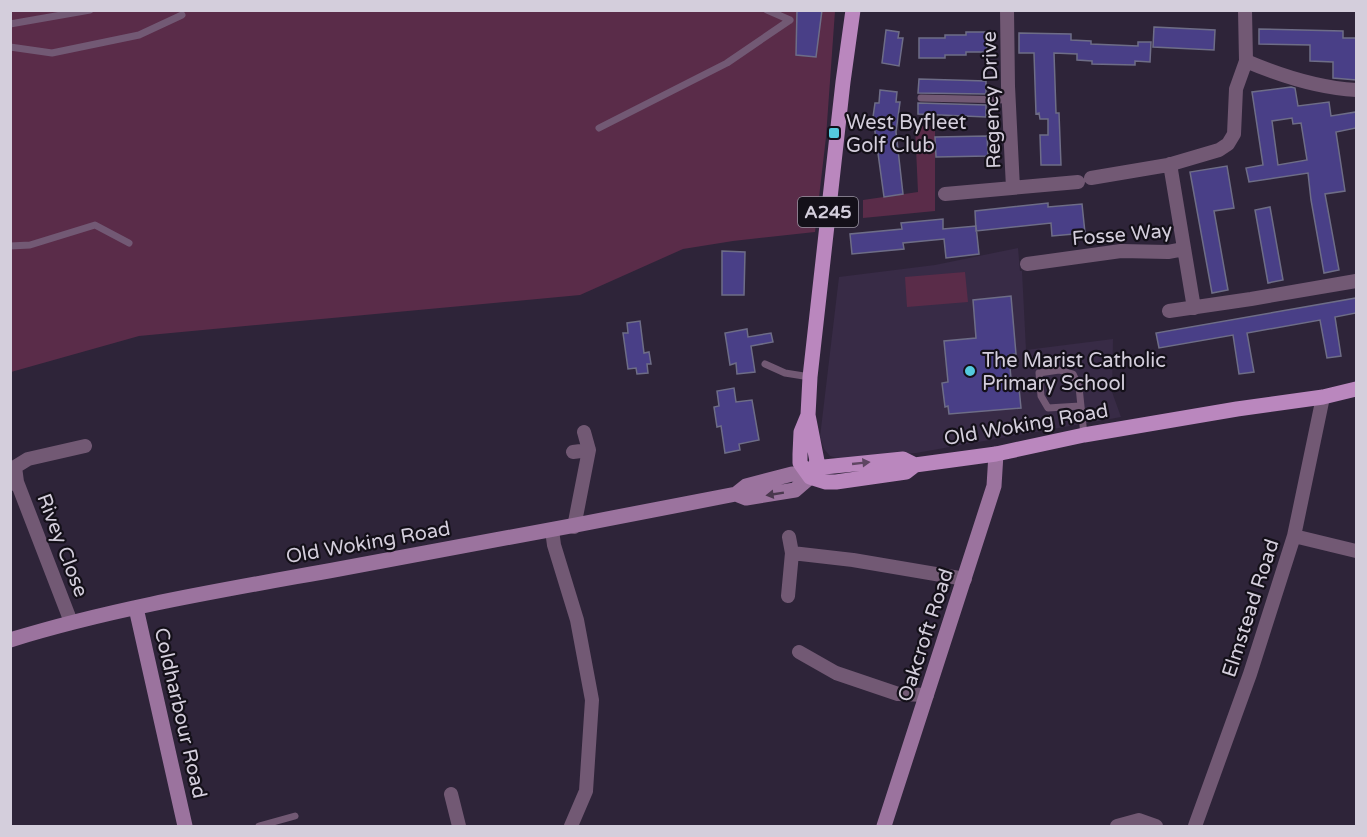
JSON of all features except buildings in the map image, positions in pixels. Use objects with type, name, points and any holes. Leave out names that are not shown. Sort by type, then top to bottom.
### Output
[{"type":"main road","name":"A245","points":[[810,477],[800,463],[801,432],[808,415],[810,377],[853,10]]},
{"type":"main road","name":"Old Woking Road","points":[[10,640],[71,622],[260,583],[574,527],[736,494],[746,486],[792,474],[810,477],[824,467],[903,459],[915,465],[996,454],[1084,435],[1323,397],[1356,388]]},
{"type":"main road","name":"Oakcroft Road","points":[[884,826],[994,486],[996,454]]},
{"type":"main road","name":"Coldharbour Road","points":[[136,609],[185,826]]},
{"type":"street","name":"Regency Drive","points":[[1008,10],[1013,188]]},
{"type":"street","points":[[1245,10],[1246,61],[1267,70],[1333,89],[1356,90]]},
{"type":"street","name":"Regency Drive","points":[[945,194],[1084,180],[1170,164],[1219,150],[1228,144],[1234,134],[1236,89],[1246,61]]},
{"type":"street","points":[[1170,164],[1194,308]]},
{"type":"street","name":"Fosse Way","points":[[1027,264],[1121,251],[1168,252],[1184,249]]},
{"type":"street","points":[[1169,311],[1356,281]]},
{"type":"street","name":"Elmstead Road","points":[[1195,826],[1250,674],[1294,536],[1323,397]]},
{"type":"street","points":[[574,527],[589,450],[584,432]]},
{"type":"street","name":"Rivey Close","points":[[71,622],[14,483],[15,467],[28,459],[85,446]]},
{"type":"street","points":[[573,452],[589,450]]},
{"type":"street","points":[[552,530],[554,545],[577,620],[592,700],[586,791],[571,826]]},
{"type":"street","points":[[1294,536],[1356,551]]},
{"type":"street","points":[[788,596],[792,552],[789,537]]},
{"type":"street","points":[[792,552],[965,579]]},
{"type":"street","points":[[799,652],[836,673],[898,694],[927,695]]},
{"type":"street","points":[[451,794],[459,826]]},
{"type":"street","points":[[1117,826],[1139,820],[1156,826]]},
{"type":"lane","points":[[10,24],[90,10]]},
{"type":"lane","points":[[599,128],[727,63],[790,20],[767,10]]},
{"type":"lane","points":[[10,47],[52,53],[140,36],[182,15]]},
{"type":"lane","points":[[921,98],[1009,100]]},
{"type":"lane","points":[[10,246],[30,245],[95,225],[129,243]]},
{"type":"lane","points":[[765,364],[785,373],[810,377]]},
{"type":"lane","points":[[1080,406],[1048,408],[1041,396],[1039,373],[1059,370],[1073,374],[1079,387],[1084,435]]},
{"type":"lane","points":[[259,826],[296,816]]},
{"type":"shaded area","name":"West Byfleet Golf Club","points":[[11,11],[835,11],[826,137],[815,232],[683,249],[580,295],[139,336],[11,372]]},
{"type":"shaded area","points":[[915,126],[935,126],[935,211],[863,218],[863,200],[918,192]]},
{"type":"shaded area","name":"The Marist Catholic Primary School","points":[[1018,248],[1020,271],[1022,271],[1026,350],[1113,339],[1112,392],[1121,417],[916,453],[840,459],[830,456],[824,449],[820,437],[839,277],[935,265]]},
{"type":"shaded area","points":[[965,272],[968,302],[907,307],[905,277]]},
{"type":"place","name":"West Byfleet Golf Club","points":[[834,133]]},
{"type":"place","name":"The Marist Catholic Primary School","points":[[970,371]]}]
